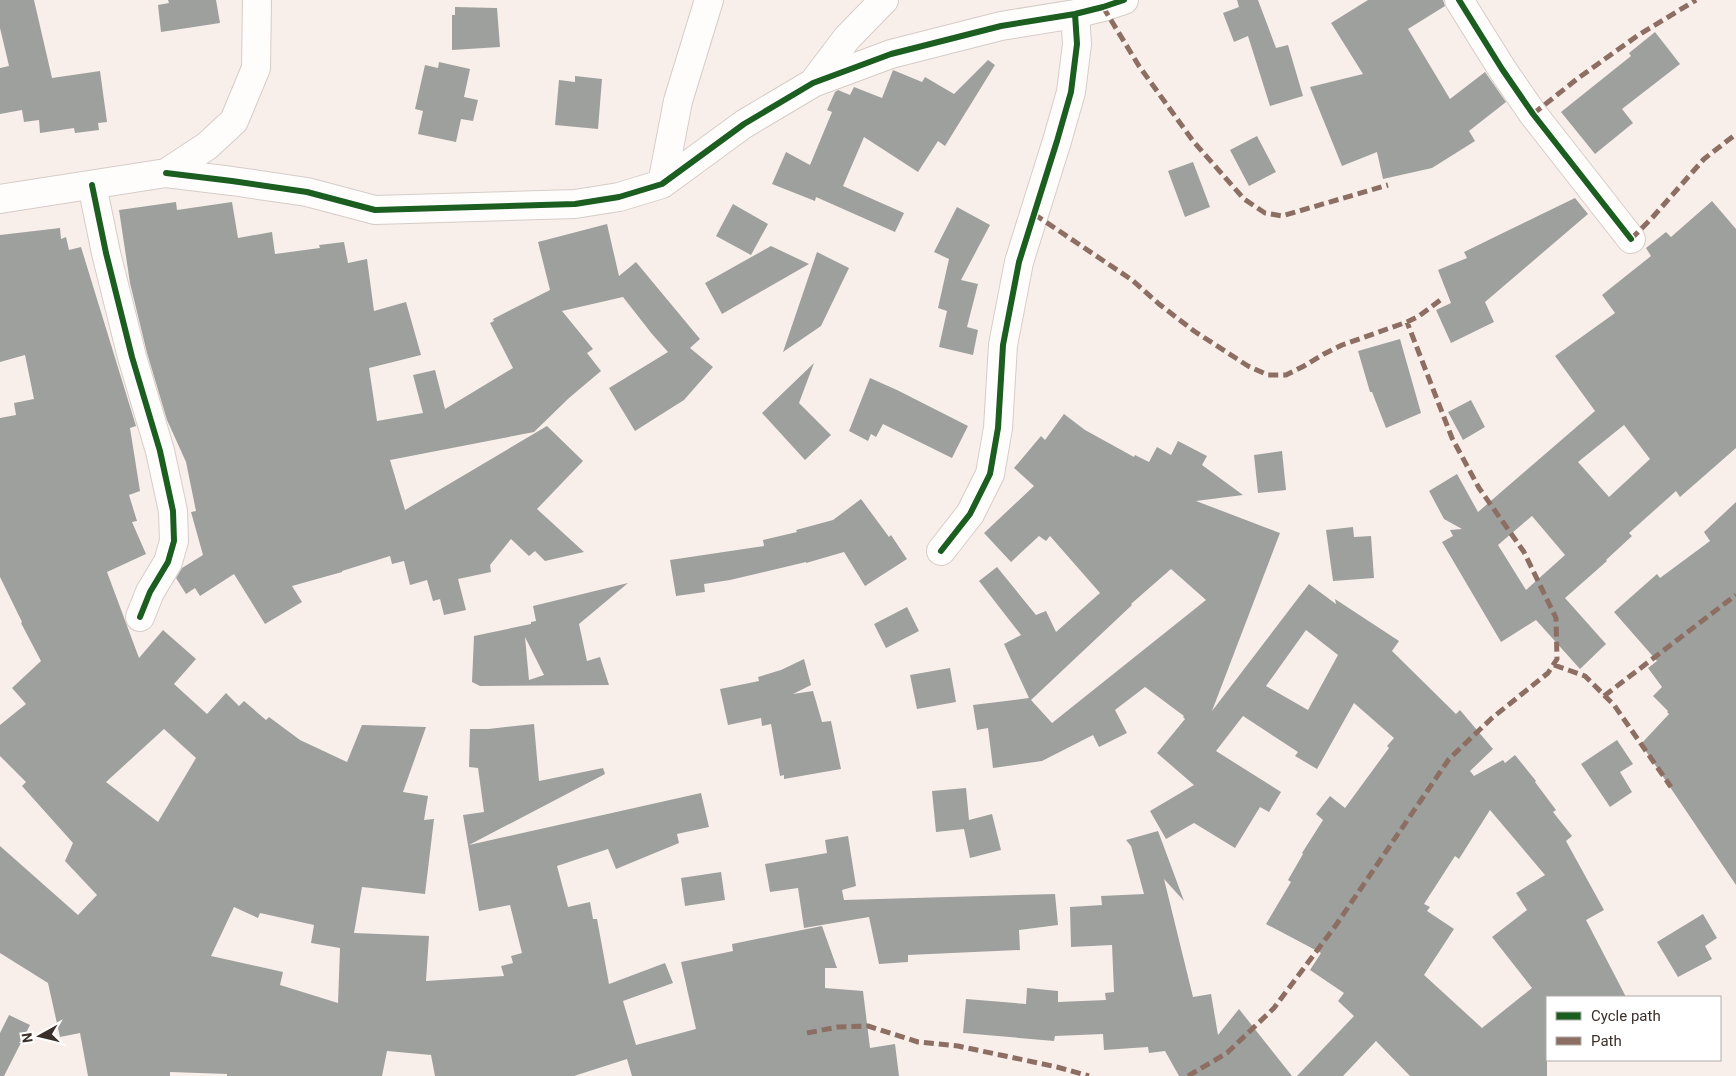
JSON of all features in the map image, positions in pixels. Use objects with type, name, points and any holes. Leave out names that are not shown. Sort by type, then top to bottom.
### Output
[{"type":"street","points":[[166,173],[207,146],[234,120],[256,68],[257,0]]},
{"type":"street","points":[[662,184],[678,101],[709,0]]},
{"type":"street","points":[[813,83],[847,38],[884,0]]},
{"type":"street","points":[[0,199],[166,173],[232,180],[308,192],[375,210],[575,204],[619,197],[662,184],[744,124],[813,83],[891,54],[1001,26],[1075,14],[1124,0]]},
{"type":"street","points":[[1458,0],[1502,70],[1533,114],[1632,239]]},
{"type":"street","points":[[941,551],[970,514],[990,474],[998,428],[1003,345],[1019,262],[1071,92],[1077,44],[1075,14]]},
{"type":"street","points":[[92,185],[108,263],[132,357],[160,451],[173,511],[174,541],[168,562],[150,592],[140,618]]},
{"type":"building","points":[[0,0],[34,0],[52,78],[100,71],[107,122],[98,123],[99,130],[75,133],[74,128],[40,133],[39,120],[24,122],[22,110],[0,114],[0,68],[9,66],[0,28]]},
{"type":"building","points":[[168,0],[216,0],[220,23],[161,32],[158,5],[169,3]]},
{"type":"building","points":[[1237,0],[1258,0],[1276,48],[1288,45],[1303,96],[1270,106],[1248,36],[1234,42],[1223,13],[1239,7]]},
{"type":"building","points":[[1368,0],[1443,0],[1445,6],[1408,29],[1450,99],[1485,72],[1506,102],[1469,131],[1475,141],[1432,168],[1383,179],[1377,152],[1342,166],[1310,87],[1363,74],[1331,23]]},
{"type":"building","points":[[455,7],[497,8],[500,47],[452,50],[452,15],[455,15]]},
{"type":"building","points":[[1655,32],[1680,64],[1622,109],[1633,123],[1595,154],[1561,112],[1631,56],[1629,53]]},
{"type":"building","points":[[988,60],[995,65],[945,146],[938,141],[918,172],[864,137],[843,186],[904,213],[895,232],[816,197],[815,201],[772,184],[786,152],[810,165],[832,112],[827,110],[835,92],[838,90],[850,95],[854,87],[882,98],[893,70],[922,82],[925,77],[954,94]]},
{"type":"building","points":[[439,62],[470,69],[464,97],[478,100],[473,121],[461,119],[456,142],[418,134],[423,111],[415,109],[425,65],[438,68]]},
{"type":"building","points":[[575,76],[602,79],[598,129],[555,125],[559,80],[575,82]]},
{"type":"building","points":[[1257,136],[1276,172],[1249,186],[1230,150]]},
{"type":"building","points":[[1193,162],[1210,207],[1185,217],[1168,171]]},
{"type":"building","points":[[1575,198],[1588,214],[1485,302],[1494,322],[1451,343],[1436,310],[1451,303],[1438,270],[1467,258],[1464,252]]},
{"type":"building","points":[[1712,201],[1736,229],[1736,448],[1680,497],[1676,491],[1629,533],[1632,536],[1607,561],[1565,598],[1606,644],[1580,669],[1536,620],[1501,642],[1442,542],[1453,536],[1450,530],[1462,529],[1444,519],[1429,491],[1457,474],[1478,512],[1595,411],[1555,356],[1615,313],[1602,295],[1651,256],[1646,248],[1666,232],[1671,237]],"holes":[[[1624,425],[1650,459],[1609,497],[1578,462]],[[1532,516],[1565,555],[1526,590],[1498,545]]]},
{"type":"building","points":[[176,202],[177,210],[232,202],[238,238],[272,232],[275,254],[320,248],[319,245],[344,242],[348,263],[367,259],[374,311],[406,302],[421,355],[369,368],[377,421],[423,413],[413,375],[435,370],[445,409],[513,368],[490,323],[494,321],[493,319],[550,290],[538,242],[607,224],[619,276],[636,262],[700,339],[690,348],[713,367],[684,400],[635,431],[609,388],[668,352],[623,297],[562,311],[593,349],[587,353],[601,371],[569,398],[534,432],[390,460],[405,510],[547,426],[583,461],[537,509],[584,552],[545,561],[535,551],[529,556],[511,539],[490,565],[491,572],[458,579],[466,610],[444,615],[440,599],[433,601],[427,580],[410,585],[404,561],[392,564],[390,556],[292,586],[302,602],[265,624],[234,574],[200,596],[195,588],[186,594],[176,578],[182,568],[203,555],[191,512],[196,511],[186,462],[167,420],[147,353],[130,283],[119,210]]},
{"type":"building","points":[[733,204],[768,224],[751,255],[716,236]]},
{"type":"building","points":[[957,207],[990,225],[961,280],[978,284],[967,327],[978,330],[973,355],[939,347],[947,311],[938,308],[949,259],[934,252]]},
{"type":"building","points":[[60,228],[61,239],[66,237],[69,250],[81,247],[136,426],[130,428],[140,491],[129,495],[137,521],[132,522],[146,554],[107,572],[139,658],[163,630],[196,659],[174,684],[207,714],[226,693],[239,706],[244,701],[266,720],[269,717],[300,740],[347,762],[362,725],[426,727],[403,792],[428,796],[424,820],[434,819],[425,894],[362,887],[354,933],[429,936],[426,981],[504,976],[501,966],[513,963],[511,956],[522,953],[510,905],[479,911],[463,815],[484,812],[478,768],[469,767],[470,729],[534,724],[539,781],[603,768],[605,774],[469,845],[701,793],[709,827],[677,834],[679,843],[616,869],[608,849],[557,866],[568,907],[590,902],[593,919],[597,919],[609,984],[665,963],[673,983],[623,1001],[636,1045],[696,1029],[681,962],[733,951],[732,944],[822,926],[837,968],[825,968],[825,988],[863,991],[870,1048],[895,1044],[899,1076],[632,1076],[627,1059],[574,1076],[435,1076],[431,1055],[387,1051],[382,1076],[227,1076],[227,1074],[170,1072],[170,1076],[88,1076],[80,1033],[60,1037],[48,983],[0,953],[0,846],[78,915],[97,895],[65,861],[73,843],[22,786],[26,782],[0,756],[0,725],[26,704],[12,688],[41,661],[0,577],[0,418],[16,415],[14,403],[34,399],[25,355],[0,362],[0,235]],"holes":[[[164,729],[196,758],[158,822],[106,782]],[[234,907],[258,918],[260,913],[314,925],[311,943],[340,948],[338,1003],[280,985],[283,972],[211,956]]]},
{"type":"building","points":[[771,246],[809,264],[722,314],[705,283]]},
{"type":"building","points":[[817,252],[849,268],[821,326],[783,352]]},
{"type":"building","points":[[1400,339],[1421,413],[1386,428],[1372,392],[1370,392],[1358,351]]},
{"type":"building","points":[[814,363],[799,403],[831,435],[805,460],[762,413]]},
{"type":"building","points":[[870,378],[968,426],[952,458],[883,424],[876,437],[871,434],[868,441],[849,431]]},
{"type":"building","points":[[1471,400],[1485,427],[1463,440],[1448,412]]},
{"type":"building","points":[[1064,414],[1085,430],[1134,457],[1135,455],[1149,462],[1157,447],[1171,455],[1178,441],[1207,456],[1202,465],[1243,495],[1196,501],[1280,533],[1212,711],[1309,584],[1336,604],[1335,599],[1399,641],[1392,651],[1456,714],[1460,710],[1493,749],[1470,771],[1474,776],[1503,760],[1505,763],[1515,755],[1536,781],[1556,810],[1553,812],[1572,836],[1566,841],[1604,910],[1586,920],[1625,996],[1546,996],[1547,1076],[1410,1076],[1376,1041],[1343,1076],[1297,1076],[1354,1016],[1338,1001],[1344,993],[1310,970],[1321,953],[1266,924],[1291,882],[1288,880],[1302,853],[1323,820],[1316,814],[1330,796],[1345,808],[1389,748],[1387,746],[1394,738],[1354,703],[1317,769],[1295,756],[1298,752],[1243,716],[1216,751],[1281,792],[1269,812],[1260,807],[1235,848],[1194,823],[1166,839],[1150,811],[1194,785],[1157,753],[1185,719],[1184,716],[1145,687],[1115,710],[1127,733],[1099,747],[1093,735],[1042,761],[993,768],[988,728],[977,730],[973,705],[1029,698],[1004,644],[1021,635],[979,581],[997,567],[1036,615],[1046,611],[1056,632],[1100,593],[1050,536],[1046,541],[1039,536],[1011,562],[984,533],[1034,486],[1014,468],[1041,436],[1045,440]],"holes":[[[1171,569],[1206,600],[1052,723],[1031,700],[1131,604]],[[1306,630],[1338,655],[1308,710],[1266,686]],[[1490,810],[1545,875],[1516,893],[1527,910],[1492,937],[1532,988],[1482,1028],[1424,975],[1454,929],[1427,911],[1430,907],[1424,904],[1455,856],[1459,859]]]},
{"type":"building","points":[[1282,451],[1286,490],[1258,493],[1254,455]]},
{"type":"building","points":[[861,499],[889,537],[891,535],[907,559],[865,586],[844,552],[806,563],[704,584],[705,592],[676,596],[670,560],[764,546],[763,540],[797,532],[796,530],[833,520]]},
{"type":"building","points":[[1736,502],[1736,885],[1641,744],[1669,714],[1653,696],[1662,687],[1648,668],[1657,661],[1614,612],[1657,574],[1660,578],[1710,541],[1704,532]]},
{"type":"building","points":[[1353,527],[1354,537],[1371,536],[1374,578],[1333,581],[1326,530]]},
{"type":"building","points":[[628,583],[579,624],[587,661],[600,657],[609,685],[480,686],[472,682],[474,636],[531,624],[531,622],[536,621],[533,606]],"holes":[[[525,637],[544,675],[529,680]]]},
{"type":"building","points":[[907,607],[919,631],[886,648],[874,624]]},
{"type":"building","points":[[804,659],[811,685],[793,694],[813,691],[822,722],[831,721],[841,769],[784,779],[784,775],[780,776],[771,724],[762,726],[761,718],[728,725],[720,689],[759,681],[758,677],[781,670]]},
{"type":"building","points":[[950,668],[956,702],[917,709],[910,675]]},
{"type":"building","points":[[1617,740],[1633,764],[1620,772],[1632,792],[1610,807],[1581,764]]},
{"type":"building","points":[[966,788],[969,820],[992,814],[1001,850],[970,858],[964,829],[936,832],[932,791]]},
{"type":"building","points":[[1158,831],[1184,901],[1164,879],[1193,997],[1211,994],[1218,1035],[1239,1009],[1292,1076],[1179,1076],[1165,1051],[1149,1053],[1148,1047],[1104,1050],[1103,1034],[1055,1036],[1054,1041],[963,1033],[966,999],[1026,1004],[1027,988],[1058,991],[1058,1002],[1106,1000],[1105,993],[1114,992],[1112,945],[1071,947],[1070,907],[1102,905],[1101,896],[1144,894],[1131,846],[1126,840]]},
{"type":"building","points":[[848,836],[856,886],[842,890],[844,900],[1055,894],[1058,925],[1019,930],[1020,950],[908,955],[908,962],[879,964],[869,917],[804,928],[798,888],[770,892],[765,864],[827,853],[825,840]]},
{"type":"building","points":[[721,872],[725,900],[685,906],[681,878]]},
{"type":"building","points":[[1703,914],[1717,938],[1705,946],[1712,959],[1678,977],[1657,942]]},
{"type":"building","points":[[9,1015],[30,1025],[4,1076],[0,1076],[0,1033]]},
{"type":"marked path","points":[[1533,114],[1577,79],[1637,36],[1696,0]]},
{"type":"marked path","points":[[1103,7],[1139,66],[1193,141],[1244,199],[1265,213],[1282,216],[1388,185]]},
{"type":"marked path","points":[[1631,239],[1704,159],[1736,134]]},
{"type":"marked path","points":[[1034,214],[1132,280],[1194,331],[1248,366],[1268,375],[1286,375],[1342,345],[1407,322],[1419,316],[1443,298]]},
{"type":"marked path","points":[[1188,1076],[1227,1053],[1274,1008],[1336,925],[1449,759],[1492,718],[1548,673],[1557,659],[1556,618],[1524,552],[1479,488],[1452,438],[1407,322]]},
{"type":"marked path","points":[[1604,696],[1736,595]]},
{"type":"marked path","points":[[1554,665],[1585,676],[1614,705],[1671,787]]},
{"type":"marked path","points":[[807,1033],[838,1027],[868,1026],[918,1042],[958,1046],[1057,1067],[1089,1076]]},
{"type":"cycle path","points":[[166,173],[307,192],[375,210],[575,204],[619,197],[662,184],[744,124],[813,83],[891,54],[1001,26],[1075,14],[1124,0]]},
{"type":"cycle path","points":[[1459,0],[1502,69],[1533,114],[1631,239]]},
{"type":"cycle path","points":[[941,551],[970,514],[990,474],[998,428],[1003,345],[1019,262],[1071,92],[1077,44],[1075,14]]},
{"type":"cycle path","points":[[92,185],[106,253],[132,357],[160,451],[173,511],[174,541],[168,562],[150,592],[140,617]]}]
